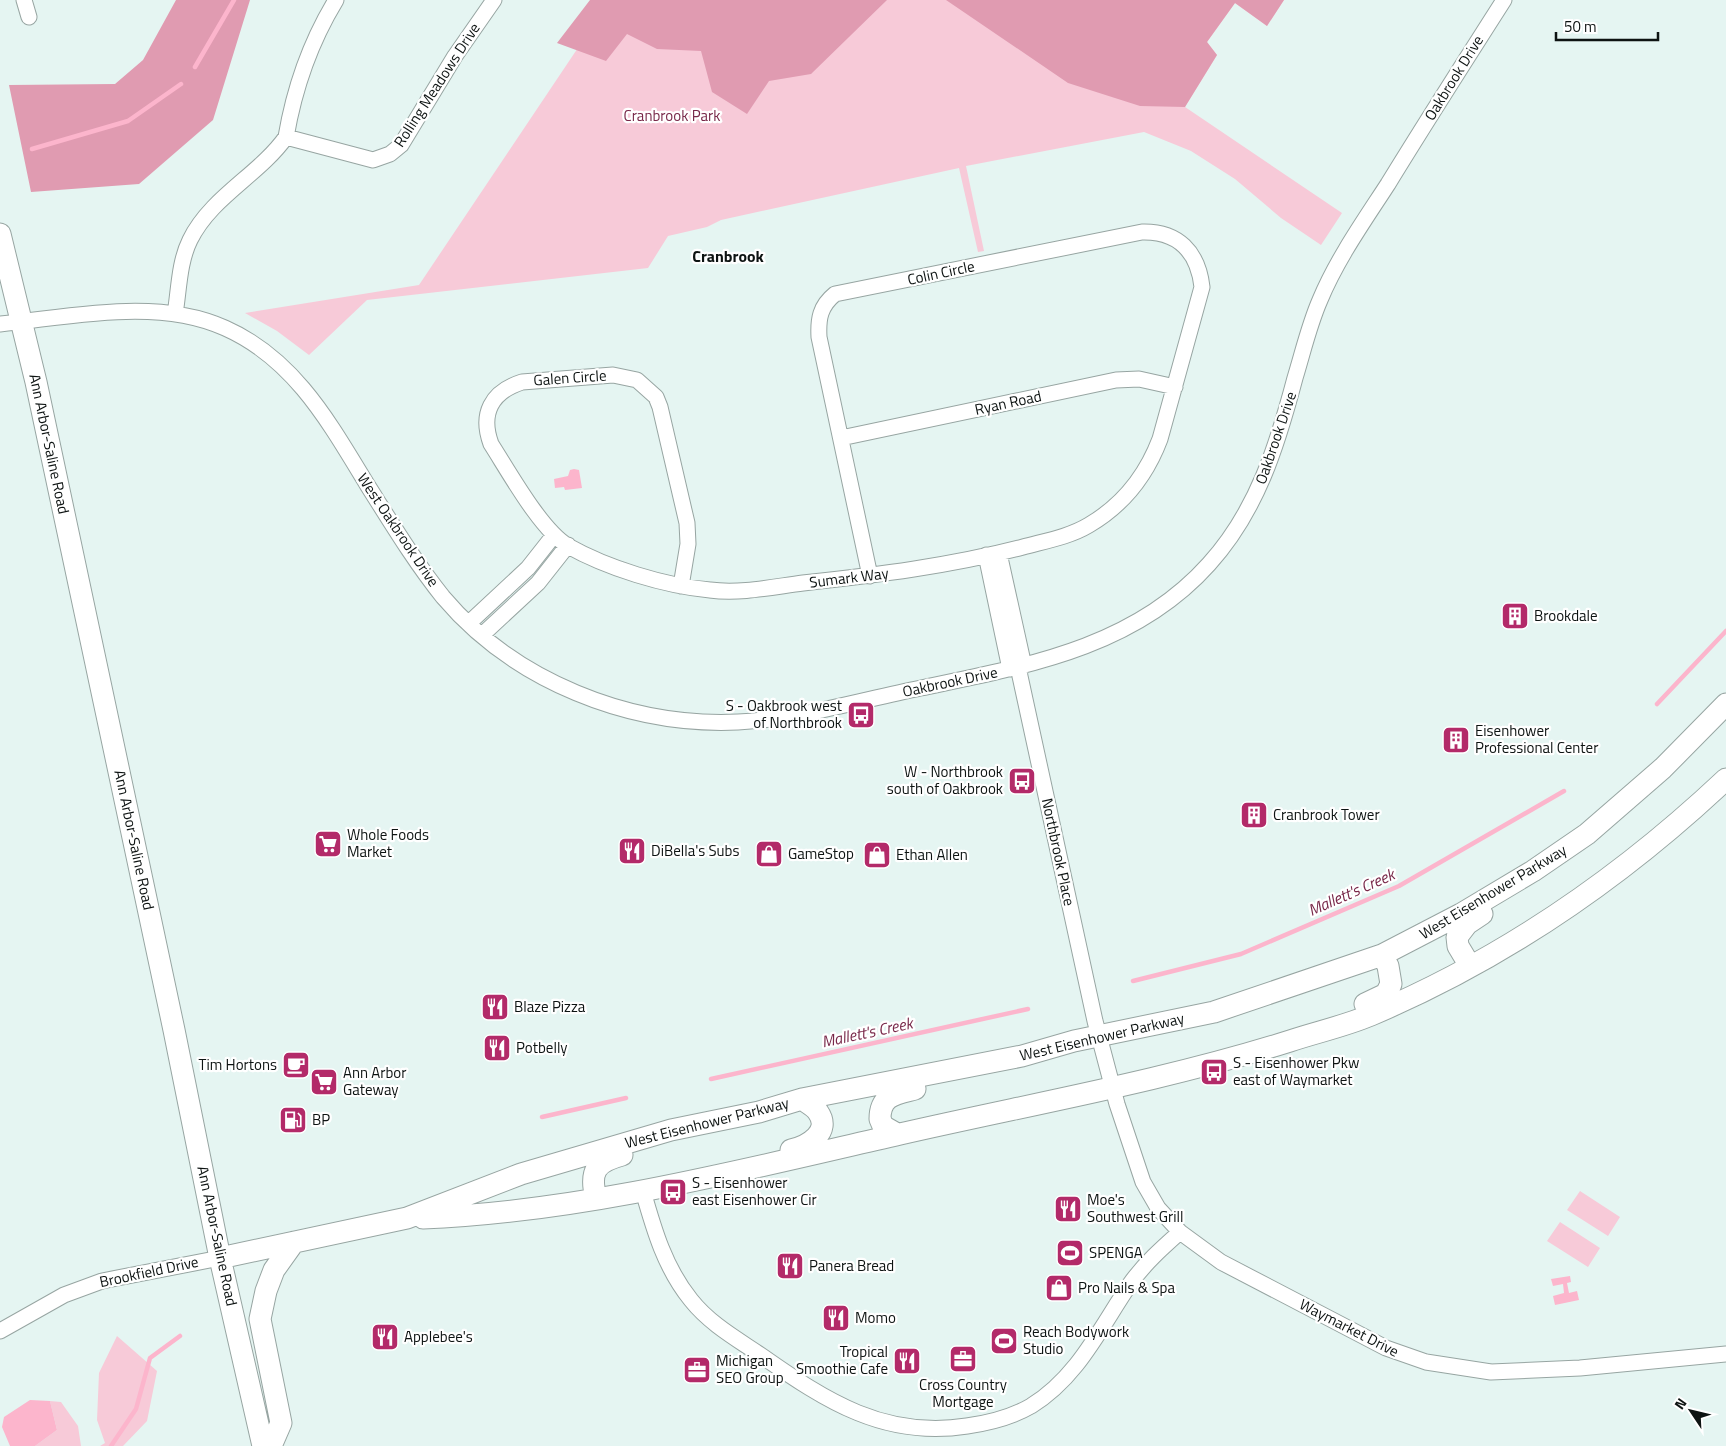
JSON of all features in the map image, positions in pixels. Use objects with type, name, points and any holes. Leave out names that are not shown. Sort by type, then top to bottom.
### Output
[{"type":"main road","name":"Ann Arbor-Saline Road","points":[[0,234],[22,322],[172,1020],[220,1258],[263,1446]]},
{"type":"main road","name":"West Eisenhower Parkway","points":[[220,1258],[407,1218],[521,1174],[671,1130],[759,1112],[802,1099],[1022,1056],[1100,1036],[1214,1012],[1382,955],[1461,914],[1533,871],[1587,834],[1663,768],[1726,704]]},
{"type":"main road","name":"West Eisenhower Parkway","points":[[407,1218],[473,1216],[642,1191],[1112,1088],[1233,1058],[1369,1016],[1470,966],[1560,913],[1610,878],[1724,785]]},
{"type":"main road","points":[[1470,966],[1457,940],[1462,929],[1561,865],[1587,834]]},
{"type":"main road","points":[[1233,1058],[1256,1043],[1371,1002],[1386,994],[1391,984],[1388,966],[1382,955]]},
{"type":"main road","points":[[897,1134],[883,1126],[880,1120],[883,1104],[891,1095],[998,1070],[1022,1056]]},
{"type":"main road","points":[[680,1182],[692,1171],[800,1148],[812,1142],[820,1134],[823,1121],[818,1110],[802,1099]]},
{"type":"main road","points":[[596,1198],[593,1180],[596,1169],[604,1160],[744,1125],[759,1112]]},
{"type":"main road","points":[[271,1446],[281,1423],[260,1319],[263,1301],[274,1270],[294,1242]]},
{"type":"street","points":[[24,0],[29,17]]},
{"type":"street","points":[[175,314],[182,268],[190,240],[197,228],[217,205],[269,158],[286,136],[290,114],[305,66],[336,0]]},
{"type":"street","name":"Rolling Meadows Drive","points":[[286,136],[373,160],[390,154],[401,145],[455,56],[494,0]]},
{"type":"street","name":"Oakbrook Drive","points":[[801,713],[1017,667],[1080,649],[1132,626],[1165,605],[1193,581],[1227,542],[1250,508],[1274,452],[1310,324],[1334,271],[1504,0]]},
{"type":"street","name":"Colin Circle","points":[[870,576],[819,337],[821,309],[835,294],[1142,232],[1157,232],[1178,241],[1187,248],[1200,270],[1202,287],[1175,387]]},
{"type":"street","name":"West Oakbrook Drive","points":[[0,324],[108,314],[175,314],[201,320],[238,335],[273,357],[298,380],[317,405],[422,569],[469,624],[507,654],[554,682],[603,703],[636,711],[699,721],[736,722],[801,713]]},
{"type":"street","name":"Galen Circle","points":[[568,546],[554,535],[490,444],[486,430],[486,417],[491,405],[510,386],[522,382],[613,375],[638,380],[649,388],[660,406],[687,523],[688,544],[680,586]]},
{"type":"street","name":"Ryan Road","points":[[841,438],[1116,380],[1139,379],[1175,387]]},
{"type":"street","name":"Sumark Way","points":[[568,546],[652,579],[680,586],[727,592],[918,570],[1065,536],[1106,514],[1125,497],[1151,461],[1175,387]]},
{"type":"street","points":[[469,624],[528,568],[554,535]]},
{"type":"street","points":[[482,635],[538,583],[568,546]]},
{"type":"street","name":"Northbrook Place","points":[[992,554],[1112,1088]]},
{"type":"street","name":"Waymarket Drive","points":[[1112,1088],[1126,1138],[1143,1182],[1158,1208],[1180,1232],[1221,1262],[1386,1348],[1426,1362],[1490,1372],[1580,1368],[1726,1354]]},
{"type":"street","points":[[642,1191],[668,1266],[690,1300],[712,1321],[785,1372],[841,1406],[863,1416],[894,1425],[927,1429],[949,1429],[995,1420],[1022,1410],[1041,1399],[1074,1368],[1089,1349],[1131,1283],[1146,1264],[1180,1232]]},
{"type":"street","name":"Brookfield Drive","points":[[0,1331],[64,1295],[102,1280],[220,1258]]},
{"type":"green space","name":"Cranbrook Park","points":[[610,0],[1284,0],[1267,26],[1235,3],[1207,42],[1217,55],[1185,107],[1342,213],[1321,245],[1281,218],[1235,179],[1191,151],[1144,132],[966,166],[984,251],[978,252],[959,168],[721,220],[707,227],[668,236],[648,268],[367,300],[309,355],[277,331],[245,313],[419,285]]},
{"type":"green space","points":[[1580,1191],[1620,1217],[1608,1236],[1567,1210]]},
{"type":"green space","points":[[1560,1222],[1600,1248],[1588,1267],[1547,1241]]},
{"type":"green space","points":[[117,1336],[157,1371],[147,1421],[123,1446],[100,1446],[105,1443],[97,1420],[99,1373]]},
{"type":"green space","points":[[50,1401],[61,1402],[78,1426],[81,1446],[35,1446],[57,1430]]},
{"type":"shaded area","points":[[176,0],[250,0],[213,120],[139,184],[31,192],[9,85],[115,84],[143,60]]},
{"type":"shaded area","points":[[590,0],[887,0],[811,74],[769,81],[747,114],[712,92],[701,51],[657,49],[627,34],[606,61],[557,43]]},
{"type":"shaded area","points":[[946,0],[1284,0],[1267,26],[1235,3],[1207,42],[1217,55],[1185,107],[1140,106],[1068,83]]},
{"type":"shaded area","points":[[570,470],[579,470],[582,488],[565,490],[564,487],[555,488],[554,479],[568,476]]},
{"type":"shaded area","points":[[1570,1276],[1571,1282],[1567,1283],[1569,1293],[1577,1291],[1579,1300],[1555,1305],[1553,1296],[1564,1293],[1563,1284],[1553,1286],[1551,1279]]},
{"type":"shaded area","points":[[30,1400],[50,1401],[57,1430],[35,1446],[10,1446],[2,1427],[4,1417]]},
{"type":"waterway","points":[[195,67],[234,0]]},
{"type":"waterway","points":[[32,149],[128,121],[181,84]]},
{"type":"waterway","name":"Mallett's Creek","points":[[1657,704],[1726,631]]},
{"type":"waterway","name":"Mallett's Creek","points":[[1133,981],[1241,954],[1399,886],[1564,791]]},
{"type":"waterway","name":"Mallett's Creek","points":[[711,1079],[1028,1009]]},
{"type":"waterway","name":"Mallett's Creek","points":[[542,1117],[626,1098]]},
{"type":"waterway","name":"Mallett's Creek","points":[[111,1446],[136,1409],[150,1358],[180,1336]]},
{"type":"place","name":"Brookdale","points":[[1515,616]]},
{"type":"place","name":"S - Oakbrook west of Northbrook","points":[[861,715]]},
{"type":"place","name":"Eisenhower Professional Center","points":[[1456,740]]},
{"type":"place","name":"W - Northbrook south of Oakbrook","points":[[1022,781]]},
{"type":"place","name":"Cranbrook Tower","points":[[1254,815]]},
{"type":"place","name":"Whole Foods Market","points":[[328,844]]},
{"type":"place","name":"DiBella's Subs","points":[[632,851]]},
{"type":"place","name":"GameStop","points":[[769,854]]},
{"type":"place","name":"Ethan Allen","points":[[877,855]]},
{"type":"place","name":"Blaze Pizza","points":[[495,1007]]},
{"type":"place","name":"Potbelly","points":[[497,1048]]},
{"type":"place","name":"Tim Hortons","points":[[296,1065]]},
{"type":"place","name":"S - Eisenhower Pkw east of Waymarket","points":[[1214,1072]]},
{"type":"place","name":"Ann Arbor Gateway","points":[[324,1082]]},
{"type":"place","name":"BP","points":[[293,1120]]},
{"type":"place","name":"S - Eisenhower east Eisenhower Cir","points":[[673,1192]]},
{"type":"place","name":"Moe's Southwest Grill","points":[[1068,1209]]},
{"type":"place","name":"SPENGA","points":[[1070,1253]]},
{"type":"place","name":"Panera Bread","points":[[790,1266]]},
{"type":"place","name":"Pro Nails & Spa","points":[[1059,1288]]},
{"type":"place","name":"Momo","points":[[836,1318]]},
{"type":"place","name":"Applebee's","points":[[385,1337]]},
{"type":"place","name":"Reach Bodywork Studio","points":[[1004,1341]]},
{"type":"place","name":"Cross Country Mortgage","points":[[963,1359]]},
{"type":"place","name":"Tropical Smoothie Cafe","points":[[907,1361]]},
{"type":"place","name":"Michigan SEO Group","points":[[697,1370]]},
{"type":"district","name":"Cranbrook","points":[[728,256]]}]
